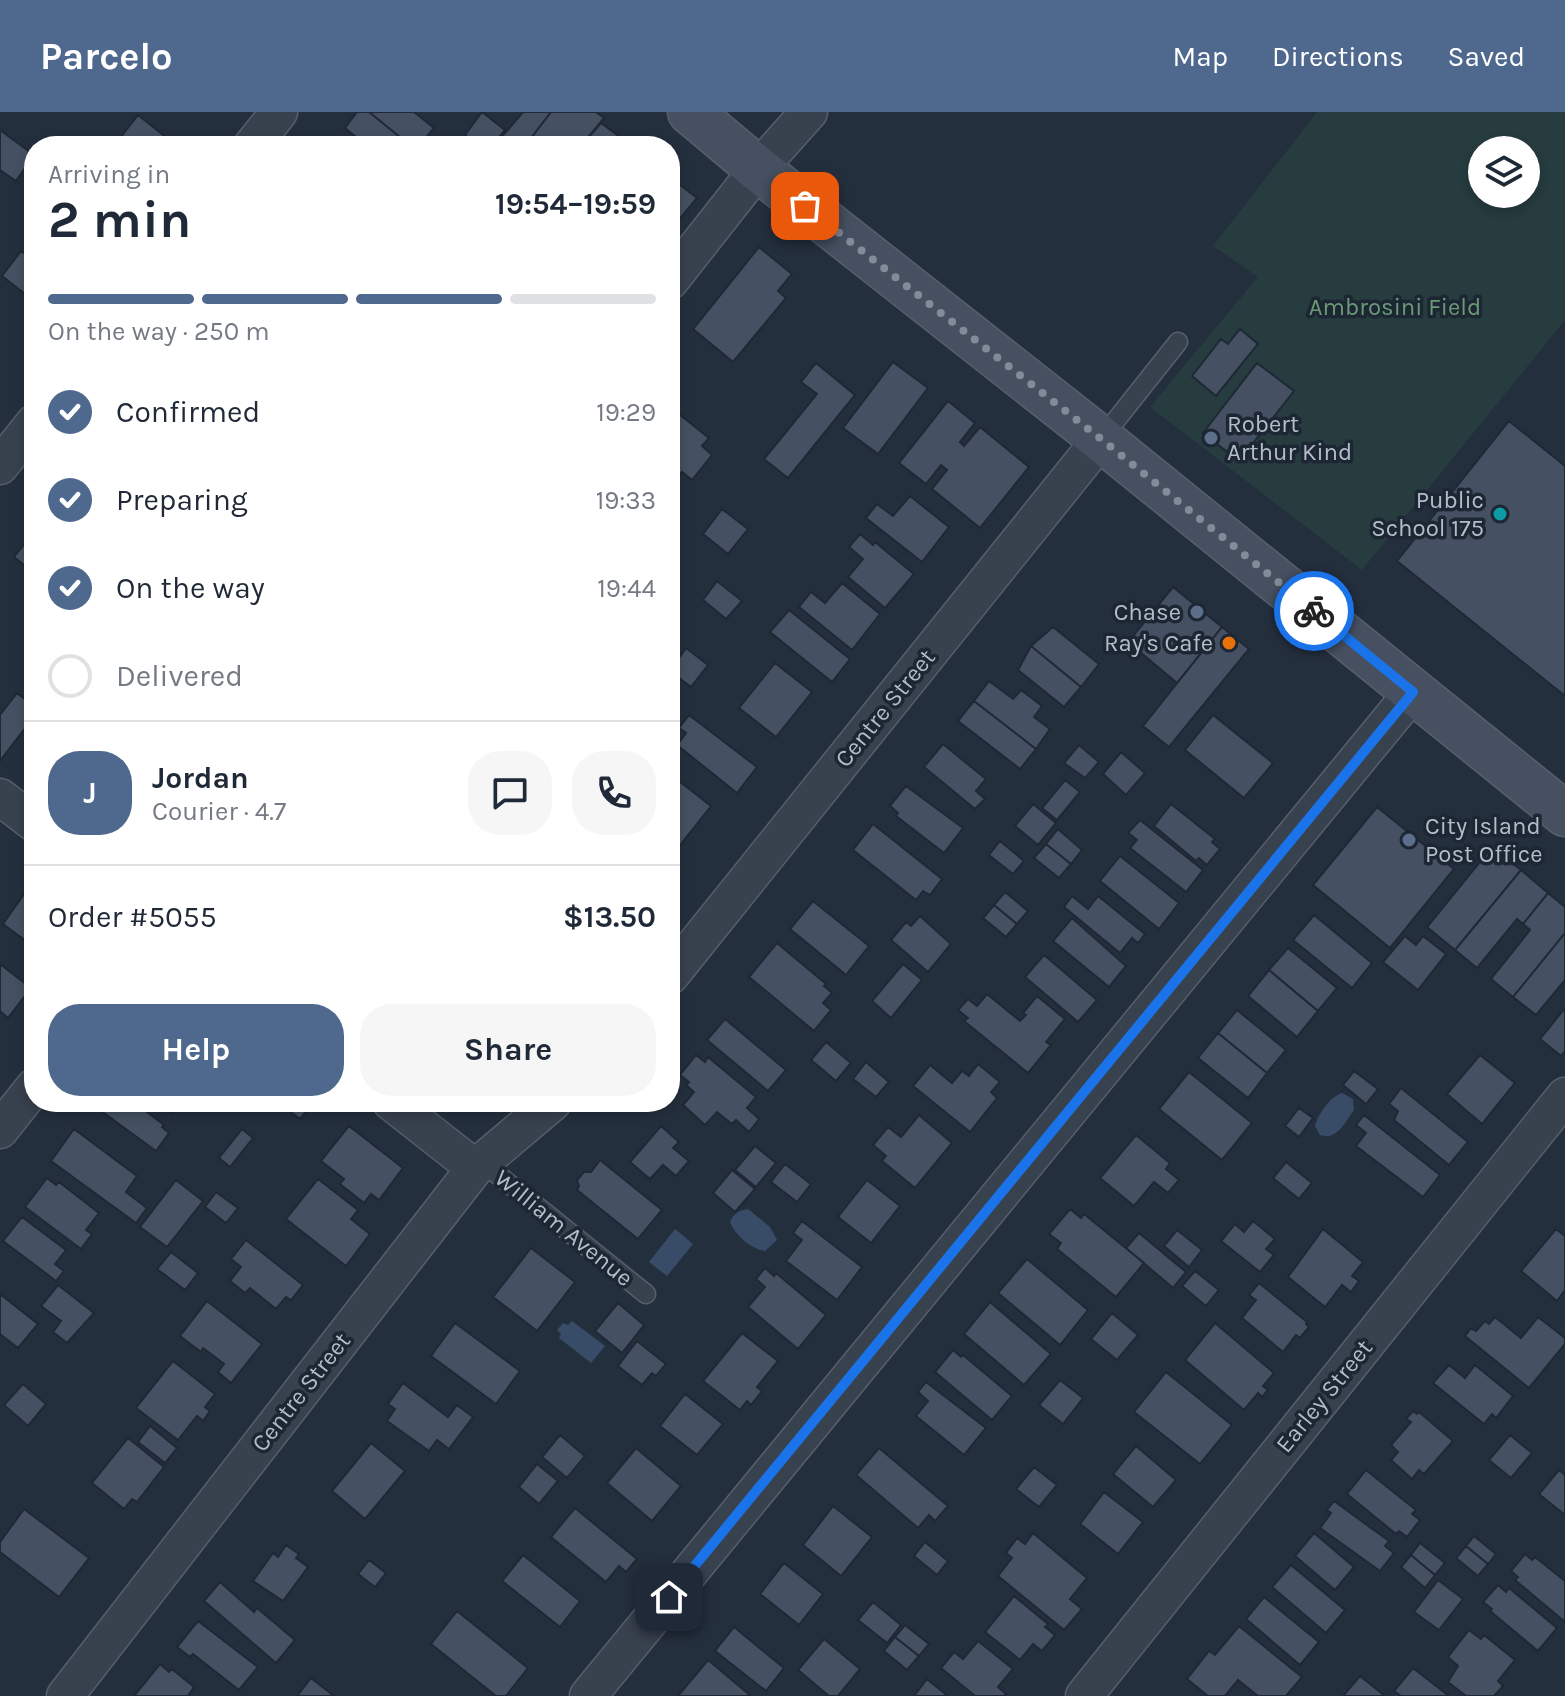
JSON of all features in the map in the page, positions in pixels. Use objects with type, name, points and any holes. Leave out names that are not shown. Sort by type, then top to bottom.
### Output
[{"type":"main road","points":[[690,112],[1565,814]]},
{"type":"street","points":[[260,136],[279,112]]},
{"type":"street","points":[[680,268],[758,169],[809,112]]},
{"type":"street","points":[[0,466],[24,436]]},
{"type":"street","name":"Centre Street","points":[[680,964],[1101,439]]},
{"type":"street","points":[[588,1696],[1413,692]]},
{"type":"street","points":[[0,797],[24,815]]},
{"type":"street","name":"Earley Street","points":[[1084,1696],[1565,1096]]},
{"type":"street","points":[[0,1130],[24,1100]]},
{"type":"street","name":"William Avenue","points":[[405,1112],[479,1165]]},
{"type":"street","name":"Centre Street","points":[[65,1696],[479,1165],[541,1112]]},
{"type":"lane","points":[[1101,439],[1178,342]]},
{"type":"lane","name":"William Avenue","points":[[479,1165],[646,1294]]},
{"type":"green space","name":"Ambrosini Field","points":[[1317,112],[1565,112],[1565,320],[1362,570],[1150,407],[1258,277],[1213,246]]},
{"type":"water","points":[[1342,1093],[1353,1099],[1354,1110],[1336,1133],[1320,1135],[1315,1126],[1319,1116],[1329,1102]]},
{"type":"water","points":[[748,1209],[770,1227],[777,1240],[765,1251],[744,1241],[730,1222],[737,1213]]},
{"type":"water","points":[[675,1229],[693,1244],[667,1276],[649,1262]]},
{"type":"water","points":[[572,1321],[605,1346],[591,1363],[559,1338],[561,1334],[557,1330],[563,1323],[568,1325]]},
{"type":"building","points":[[357,112],[369,112],[399,136],[355,136],[345,128]]},
{"type":"building","points":[[369,112],[414,112],[434,128],[427,136],[399,136]]},
{"type":"building","points":[[482,112],[505,130],[500,136],[465,135]]},
{"type":"building","points":[[523,112],[551,112],[533,136],[503,136]]},
{"type":"building","points":[[551,112],[596,112],[604,118],[589,136],[533,136]]},
{"type":"building","points":[[138,115],[164,136],[122,136]]},
{"type":"building","points":[[601,123],[619,136],[590,136]]},
{"type":"building","points":[[0,130],[24,148],[24,169],[16,181],[0,170]]},
{"type":"building","points":[[680,185],[697,198],[680,219]]},
{"type":"building","points":[[759,247],[792,274],[778,291],[786,298],[733,362],[693,329]]},
{"type":"building","points":[[21,251],[24,253],[24,293],[2,276]]},
{"type":"building","points":[[1240,329],[1258,344],[1216,396],[1192,376],[1221,339],[1228,344]]},
{"type":"building","points":[[893,362],[928,388],[878,454],[843,428]]},
{"type":"building","points":[[816,363],[855,395],[788,478],[764,459],[817,394],[801,382]]},
{"type":"building","points":[[1257,363],[1294,391],[1239,461],[1203,433]]},
{"type":"building","points":[[948,401],[975,423],[960,442],[964,446],[980,427],[1029,467],[980,528],[932,489],[947,470],[941,465],[926,484],[899,463]]},
{"type":"building","points":[[680,415],[709,438],[702,446],[712,455],[692,480],[682,472],[680,474]]},
{"type":"building","name":"Public School 175","points":[[1509,421],[1565,466],[1565,696],[1397,561]]},
{"type":"building","points":[[910,496],[949,527],[922,562],[866,518],[877,504],[893,516]]},
{"type":"building","points":[[722,509],[748,529],[728,554],[703,534]]},
{"type":"building","points":[[860,534],[873,545],[875,542],[914,574],[885,608],[848,577],[863,559],[849,547]]},
{"type":"building","points":[[24,544],[24,565],[14,557]]},
{"type":"building","points":[[717,581],[742,601],[726,619],[703,600]]},
{"type":"building","points":[[842,583],[880,614],[852,650],[799,607],[811,592],[825,603]]},
{"type":"building","points":[[1173,587],[1222,627],[1177,683],[1128,642]]},
{"type":"building","points":[[789,610],[850,659],[832,682],[770,632]]},
{"type":"building","points":[[1053,627],[1099,664],[1081,687],[1031,646]]},
{"type":"building","points":[[1222,627],[1249,649],[1169,747],[1143,726]]},
{"type":"building","points":[[1031,646],[1081,687],[1064,707],[1018,670]]},
{"type":"building","points":[[686,648],[708,665],[691,687],[680,679],[680,657]]},
{"type":"building","points":[[775,663],[812,692],[776,737],[739,708]]},
{"type":"building","points":[[989,681],[1013,699],[1021,690],[1042,706],[1034,717],[1050,729],[1036,749],[974,701]]},
{"type":"building","points":[[17,693],[24,698],[24,730],[0,761],[0,715]]},
{"type":"building","points":[[974,701],[1036,749],[1020,769],[958,721]]},
{"type":"building","points":[[689,715],[757,767],[737,793],[680,747],[680,741],[686,733],[680,727]]},
{"type":"building","points":[[1213,715],[1273,763],[1244,798],[1185,750]]},
{"type":"building","points":[[943,744],[986,779],[976,791],[985,799],[975,809],[924,767]]},
{"type":"building","points":[[1079,745],[1099,762],[1085,778],[1064,763]]},
{"type":"building","points":[[1121,752],[1145,773],[1126,795],[1103,774]]},
{"type":"building","points":[[1065,780],[1080,792],[1057,820],[1042,808]]},
{"type":"building","points":[[680,782],[711,806],[680,845]]},
{"type":"building","points":[[906,786],[963,828],[944,853],[896,816],[898,813],[890,806]]},
{"type":"building","points":[[1033,804],[1056,823],[1038,845],[1015,826]]},
{"type":"building","points":[[1171,804],[1215,839],[1212,842],[1220,849],[1207,865],[1199,858],[1196,861],[1154,826]]},
{"type":"building","points":[[1377,807],[1454,869],[1390,948],[1313,885]]},
{"type":"building","points":[[1140,820],[1203,870],[1186,892],[1130,848],[1137,840],[1128,833]]},
{"type":"building","points":[[873,824],[942,879],[930,895],[923,891],[916,900],[853,850]]},
{"type":"building","points":[[1058,829],[1082,850],[1071,864],[1046,844]]},
{"type":"building","points":[[1000,841],[1024,861],[1013,874],[989,855]]},
{"type":"building","points":[[1046,844],[1071,864],[1059,878],[1034,858]]},
{"type":"building","points":[[1492,847],[1521,870],[1455,950],[1427,927]]},
{"type":"building","points":[[1120,856],[1179,903],[1159,929],[1100,881]]},
{"type":"building","points":[[1521,870],[1548,893],[1523,924],[1517,919],[1477,968],[1455,950]]},
{"type":"building","points":[[1005,892],[1028,911],[1017,924],[994,905]]},
{"type":"building","points":[[1548,893],[1565,907],[1565,933],[1513,997],[1491,979],[1530,930],[1523,924]]},
{"type":"building","points":[[24,894],[24,940],[3,924]]},
{"type":"building","points":[[1072,896],[1088,909],[1098,896],[1145,934],[1138,943],[1132,938],[1120,953],[1064,907]]},
{"type":"building","points":[[813,901],[869,946],[846,975],[790,929]]},
{"type":"building","points":[[994,905],[1017,924],[1006,937],[983,918]]},
{"type":"building","points":[[1314,915],[1372,963],[1352,988],[1293,940]]},
{"type":"building","points":[[920,916],[951,944],[928,972],[891,940],[906,922],[911,926]]},
{"type":"building","points":[[1072,918],[1126,966],[1109,987],[1053,941]]},
{"type":"building","points":[[1565,933],[1565,980],[1536,1015],[1513,997]]},
{"type":"building","points":[[1405,936],[1416,945],[1423,936],[1446,954],[1418,990],[1383,962]]},
{"type":"building","points":[[777,943],[826,984],[824,986],[832,993],[823,1003],[831,1010],[814,1031],[749,977]]},
{"type":"building","points":[[1288,948],[1337,988],[1318,1011],[1269,970]]},
{"type":"building","points":[[1044,955],[1097,1000],[1078,1022],[1025,977]]},
{"type":"building","points":[[0,964],[24,983],[24,997],[8,1018],[0,1011]]},
{"type":"building","points":[[903,964],[922,980],[891,1018],[872,1001]]},
{"type":"building","points":[[1269,970],[1318,1011],[1297,1037],[1248,996]]},
{"type":"building","points":[[987,994],[1020,1021],[1037,996],[1065,1019],[1046,1042],[1051,1045],[1028,1073],[964,1021],[968,1018],[958,1010],[968,999],[977,1006]]},
{"type":"building","points":[[1565,1008],[1565,1051],[1561,1056],[1540,1039]]},
{"type":"building","points":[[1237,1010],[1286,1050],[1267,1073],[1218,1033]]},
{"type":"building","points":[[725,1019],[786,1070],[768,1091],[707,1040]]},
{"type":"building","points":[[1218,1033],[1267,1073],[1248,1098],[1198,1058]]},
{"type":"building","points":[[826,1042],[851,1063],[836,1081],[811,1060]]},
{"type":"building","points":[[696,1055],[705,1062],[708,1057],[756,1097],[747,1108],[759,1119],[749,1132],[736,1120],[732,1124],[717,1112],[705,1125],[683,1105],[694,1092],[686,1085],[689,1082],[680,1075]]},
{"type":"building","points":[[1480,1055],[1515,1083],[1482,1124],[1447,1094]]},
{"type":"building","points":[[866,1062],[889,1082],[876,1097],[853,1079]]},
{"type":"building","points":[[978,1064],[1000,1082],[991,1092],[997,1098],[970,1132],[913,1086],[930,1065],[952,1083],[962,1071],[969,1076]]},
{"type":"building","points":[[1354,1071],[1378,1089],[1366,1104],[1343,1085]]},
{"type":"building","points":[[1189,1072],[1252,1123],[1222,1160],[1159,1109]]},
{"type":"building","points":[[1401,1088],[1468,1142],[1449,1165],[1394,1120],[1398,1111],[1389,1104]]},
{"type":"building","points":[[1299,1108],[1313,1118],[1299,1137],[1285,1126]]},
{"type":"building","points":[[103,1112],[147,1112],[169,1133],[156,1151]]},
{"type":"building","points":[[291,1112],[305,1112],[300,1119]]},
{"type":"building","points":[[919,1115],[952,1143],[915,1188],[882,1161],[886,1156],[873,1145],[888,1127],[901,1137]]},
{"type":"building","points":[[1364,1115],[1440,1175],[1423,1197],[1356,1146],[1366,1133],[1356,1125]]},
{"type":"building","points":[[349,1126],[403,1168],[379,1200],[371,1194],[364,1203],[340,1184],[344,1179],[321,1161]]},
{"type":"building","points":[[661,1126],[679,1142],[673,1148],[689,1161],[676,1176],[663,1165],[650,1179],[630,1162]]},
{"type":"building","points":[[74,1129],[137,1176],[126,1192],[147,1208],[136,1223],[51,1161]]},
{"type":"building","points":[[242,1129],[253,1138],[230,1167],[219,1158]]},
{"type":"building","points":[[1136,1135],[1170,1163],[1166,1169],[1179,1180],[1168,1193],[1154,1182],[1134,1206],[1100,1178]]},
{"type":"building","points":[[755,1146],[776,1163],[756,1187],[735,1170]]},
{"type":"building","points":[[600,1160],[662,1210],[638,1239],[577,1190],[577,1180],[584,1172],[591,1172]]},
{"type":"building","points":[[1286,1162],[1312,1183],[1299,1199],[1273,1178]]},
{"type":"building","points":[[785,1164],[811,1184],[797,1202],[771,1182]]},
{"type":"building","points":[[732,1170],[755,1189],[735,1212],[713,1193]]},
{"type":"building","points":[[47,1178],[56,1185],[59,1182],[99,1213],[86,1230],[92,1234],[81,1249],[25,1207]]},
{"type":"building","points":[[318,1179],[358,1210],[351,1219],[370,1234],[346,1266],[286,1219]]},
{"type":"building","points":[[176,1180],[203,1201],[167,1247],[140,1227]]},
{"type":"building","points":[[867,1180],[900,1206],[871,1243],[838,1217]]},
{"type":"building","points":[[216,1192],[238,1208],[226,1223],[205,1207]]},
{"type":"building","points":[[1070,1209],[1081,1218],[1084,1214],[1144,1263],[1116,1297],[1057,1249],[1061,1243],[1049,1234]]},
{"type":"building","points":[[22,1217],[66,1250],[55,1264],[64,1271],[56,1281],[3,1241]]},
{"type":"building","points":[[802,1221],[862,1267],[837,1300],[786,1261],[802,1240],[793,1233]]},
{"type":"building","points":[[1253,1221],[1275,1239],[1266,1249],[1274,1255],[1260,1272],[1221,1241],[1235,1224],[1244,1232]]},
{"type":"building","points":[[1323,1229],[1363,1262],[1352,1276],[1359,1281],[1351,1292],[1342,1285],[1325,1307],[1288,1277]]},
{"type":"building","points":[[1556,1229],[1565,1236],[1565,1290],[1557,1301],[1521,1271]]},
{"type":"building","points":[[1177,1230],[1202,1250],[1189,1267],[1164,1246]]},
{"type":"building","points":[[1139,1233],[1186,1272],[1173,1288],[1126,1248]]},
{"type":"building","points":[[246,1240],[303,1285],[291,1300],[286,1297],[276,1309],[250,1288],[245,1293],[230,1281],[241,1267],[231,1259]]},
{"type":"building","points":[[531,1248],[575,1282],[537,1331],[493,1297]]},
{"type":"building","points":[[171,1252],[198,1273],[185,1290],[157,1269]]},
{"type":"building","points":[[1027,1259],[1088,1310],[1060,1345],[998,1293]]},
{"type":"building","points":[[765,1268],[774,1276],[776,1273],[826,1315],[798,1349],[748,1307],[765,1287],[756,1279]]},
{"type":"building","points":[[1195,1271],[1219,1290],[1206,1306],[1182,1286]]},
{"type":"building","points":[[1259,1283],[1307,1322],[1309,1327],[1300,1338],[1296,1335],[1283,1352],[1242,1318],[1256,1300],[1249,1295]]},
{"type":"building","points":[[58,1285],[94,1313],[67,1343],[53,1332],[61,1321],[41,1306]]},
{"type":"building","points":[[0,1294],[38,1324],[18,1348],[0,1334]]},
{"type":"building","points":[[207,1301],[262,1344],[231,1383],[218,1372],[224,1364],[180,1336]]},
{"type":"building","points":[[990,1302],[1051,1354],[1024,1385],[964,1334]]},
{"type":"building","points":[[618,1303],[644,1325],[622,1353],[595,1331]]},
{"type":"building","points":[[1112,1313],[1138,1335],[1117,1360],[1091,1339]]},
{"type":"building","points":[[1495,1317],[1521,1338],[1538,1317],[1565,1338],[1565,1344],[1529,1388],[1465,1336],[1471,1328],[1476,1331],[1485,1321],[1489,1324]]},
{"type":"building","points":[[455,1323],[520,1371],[496,1404],[431,1356]]},
{"type":"building","points":[[1215,1323],[1274,1373],[1263,1386],[1268,1390],[1262,1397],[1258,1393],[1244,1410],[1185,1360]]},
{"type":"building","points":[[742,1333],[778,1361],[757,1387],[762,1391],[751,1405],[747,1401],[740,1410],[703,1381]]},
{"type":"building","points":[[637,1341],[666,1364],[656,1376],[652,1373],[642,1385],[618,1366]]},
{"type":"building","points":[[953,1350],[1012,1396],[992,1420],[935,1372]]},
{"type":"building","points":[[173,1361],[215,1394],[205,1407],[210,1411],[203,1421],[197,1416],[178,1440],[136,1408]]},
{"type":"building","points":[[1449,1365],[1465,1378],[1475,1365],[1513,1396],[1496,1418],[1492,1414],[1484,1424],[1433,1383]]},
{"type":"building","points":[[1166,1372],[1232,1425],[1200,1464],[1134,1412]]},
{"type":"building","points":[[1060,1380],[1083,1398],[1063,1424],[1039,1405]]},
{"type":"building","points":[[926,1382],[986,1428],[964,1455],[916,1416],[928,1401],[918,1392]]},
{"type":"building","points":[[403,1383],[448,1417],[457,1405],[473,1417],[449,1449],[437,1440],[429,1451],[387,1421],[395,1409],[388,1404]]},
{"type":"building","points":[[23,1384],[46,1404],[28,1426],[4,1405]]},
{"type":"building","points":[[685,1394],[723,1424],[697,1455],[660,1426]]},
{"type":"building","points":[[1413,1411],[1419,1412],[1453,1441],[1424,1474],[1419,1470],[1412,1479],[1391,1460],[1398,1452],[1391,1445],[1411,1422],[1406,1419]]},
{"type":"building","points":[[150,1426],[177,1448],[165,1463],[138,1442]]},
{"type":"building","points":[[560,1435],[585,1456],[567,1478],[542,1457]]},
{"type":"building","points":[[1510,1435],[1532,1453],[1511,1478],[1489,1460]]},
{"type":"building","points":[[128,1438],[164,1467],[137,1502],[132,1499],[124,1509],[92,1483]]},
{"type":"building","points":[[371,1443],[405,1471],[365,1519],[332,1491]]},
{"type":"building","points":[[1136,1446],[1176,1480],[1153,1507],[1113,1474]]},
{"type":"building","points":[[636,1448],[681,1486],[652,1521],[607,1483]]},
{"type":"building","points":[[879,1448],[948,1506],[935,1521],[929,1515],[918,1528],[856,1475]]},
{"type":"building","points":[[537,1464],[558,1481],[539,1504],[519,1487]]},
{"type":"building","points":[[1034,1467],[1057,1485],[1039,1507],[1016,1489]]},
{"type":"building","points":[[1366,1470],[1416,1510],[1412,1514],[1420,1520],[1407,1537],[1399,1531],[1396,1534],[1347,1494]]},
{"type":"building","points":[[1559,1470],[1565,1475],[1565,1515],[1539,1494]]},
{"type":"building","points":[[1104,1492],[1143,1522],[1118,1554],[1080,1524]]},
{"type":"building","points":[[1334,1501],[1389,1541],[1385,1546],[1394,1553],[1380,1571],[1320,1528],[1331,1513],[1327,1510]]},
{"type":"building","points":[[833,1506],[872,1537],[841,1576],[803,1545]]},
{"type":"building","points":[[575,1508],[637,1559],[626,1572],[619,1566],[606,1582],[551,1537]]},
{"type":"building","points":[[24,1509],[89,1558],[59,1597],[0,1552],[0,1542]]},
{"type":"building","points":[[1033,1533],[1087,1578],[1070,1599],[1082,1609],[1064,1630],[998,1576],[1012,1558],[1006,1553],[1017,1538],[1025,1544]]},
{"type":"building","points":[[1314,1533],[1354,1567],[1335,1590],[1295,1556]]},
{"type":"building","points":[[1474,1536],[1496,1554],[1488,1564],[1466,1546]]},
{"type":"building","points":[[925,1542],[948,1561],[937,1575],[914,1556]]},
{"type":"building","points":[[1420,1543],[1445,1563],[1435,1575],[1411,1555]]},
{"type":"building","points":[[286,1545],[299,1554],[296,1558],[308,1567],[283,1601],[253,1581],[273,1553],[278,1557]]},
{"type":"building","points":[[1466,1546],[1488,1564],[1478,1576],[1456,1558]]},
{"type":"building","points":[[1525,1554],[1532,1560],[1535,1557],[1565,1581],[1565,1622],[1515,1580],[1518,1577],[1511,1571]]},
{"type":"building","points":[[523,1555],[580,1601],[560,1627],[502,1581]]},
{"type":"building","points":[[1411,1555],[1435,1575],[1425,1588],[1401,1567]]},
{"type":"building","points":[[369,1560],[386,1573],[375,1587],[358,1574]]},
{"type":"building","points":[[784,1563],[823,1594],[799,1625],[760,1594]]},
{"type":"building","points":[[1291,1565],[1345,1610],[1326,1633],[1272,1587]]},
{"type":"building","points":[[1438,1580],[1463,1599],[1439,1630],[1414,1612]]},
{"type":"building","points":[[220,1582],[254,1612],[257,1608],[295,1640],[276,1663],[204,1601]]},
{"type":"building","points":[[1498,1585],[1506,1592],[1509,1588],[1557,1628],[1538,1651],[1483,1602]]},
{"type":"building","points":[[1014,1596],[1048,1624],[1045,1627],[1055,1635],[1042,1651],[1033,1644],[1020,1660],[985,1632]]},
{"type":"building","points":[[1264,1597],[1319,1642],[1300,1665],[1246,1619]]},
{"type":"building","points":[[873,1602],[901,1625],[887,1643],[858,1620]]},
{"type":"building","points":[[457,1611],[528,1668],[506,1696],[496,1696],[431,1644]]},
{"type":"building","points":[[198,1621],[258,1667],[239,1690],[193,1654],[190,1657],[177,1647]]},
{"type":"building","points":[[905,1625],[929,1644],[919,1656],[895,1637]]},
{"type":"building","points":[[1239,1626],[1302,1677],[1286,1696],[1258,1696],[1238,1680],[1225,1696],[1208,1696],[1187,1679],[1209,1651],[1215,1655]]},
{"type":"building","points":[[734,1627],[784,1668],[766,1691],[715,1651]]},
{"type":"building","points":[[1469,1630],[1481,1639],[1484,1635],[1515,1660],[1498,1681],[1503,1686],[1494,1696],[1466,1696],[1448,1682],[1458,1666],[1448,1657]]},
{"type":"building","points":[[895,1637],[919,1656],[907,1670],[884,1651]]},
{"type":"building","points":[[824,1639],[860,1669],[838,1696],[829,1696],[798,1670]]},
{"type":"building","points":[[978,1641],[1013,1669],[998,1687],[1006,1694],[1004,1696],[975,1696],[941,1668],[954,1652],[963,1659]]},
{"type":"building","points":[[708,1660],[751,1696],[678,1696]]},
{"type":"building","points":[[160,1664],[169,1672],[172,1669],[194,1687],[188,1696],[134,1696]]},
{"type":"building","points":[[1413,1668],[1449,1696],[1401,1696],[1394,1691]]},
{"type":"building","points":[[1360,1676],[1385,1696],[1343,1696]]},
{"type":"building","points":[[311,1678],[334,1696],[297,1696]]},
{"type":"building","points":[[927,1679],[933,1684],[948,1696],[914,1696]]},
{"type":"way so far","points":[[805,206],[1314,611]]},
{"type":"place","name":"Robert Arthur Kind","points":[[1211,438]]},
{"type":"place","name":"Public School 175","points":[[1500,514]]},
{"type":"place","name":"Chase","points":[[1197,612]]},
{"type":"place","name":"Ray's Cafe","points":[[1229,643]]},
{"type":"place","name":"City Island Post Office","points":[[1409,840]]},
{"type":"route","points":[[669,1597],[1413,692],[1314,611]]}]
